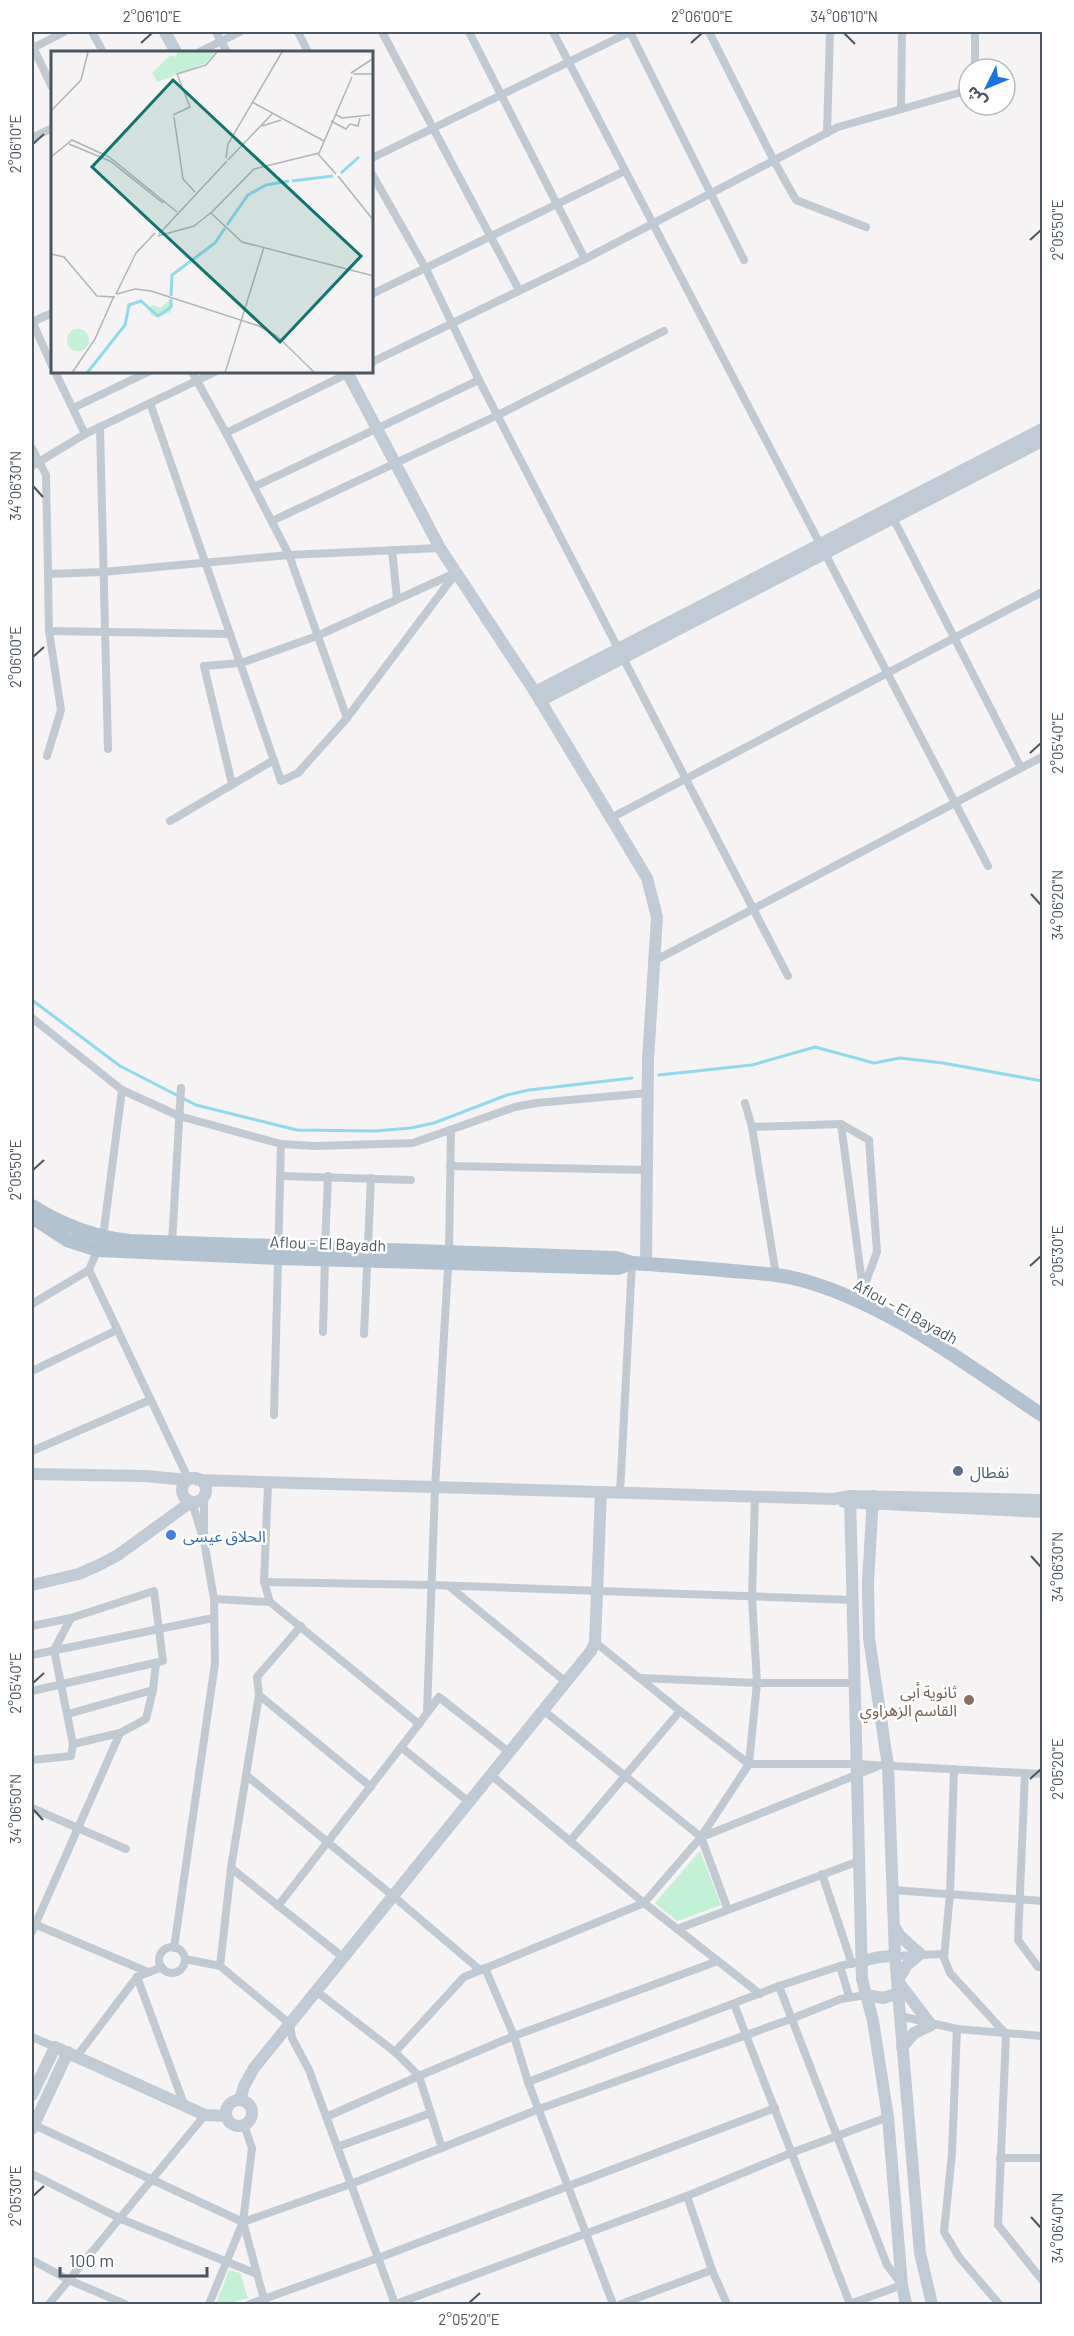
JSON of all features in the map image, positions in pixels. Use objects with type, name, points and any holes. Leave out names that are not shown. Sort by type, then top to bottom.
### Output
[{"type":"main road","name":"Aflou - El Bayadh","points":[[32,1206],[100,1244],[129,1241],[279,1252]]},
{"type":"main road","name":"Aflou - El Bayadh","points":[[32,1217],[67,1240],[100,1244],[368,1255],[616,1258],[639,1263],[776,1275],[804,1280],[863,1297],[1042,1415]]},
{"type":"street","points":[[51,85],[32,46],[64,32]]},
{"type":"street","points":[[92,32],[102,51]]},
{"type":"street","points":[[165,32],[175,51]]},
{"type":"street","points":[[216,32],[226,51]]},
{"type":"street","points":[[201,51],[240,32]]},
{"type":"street","points":[[298,32],[308,51]]},
{"type":"street","points":[[382,32],[519,290]]},
{"type":"street","points":[[469,32],[585,258]]},
{"type":"street","points":[[552,32],[988,866]]},
{"type":"street","points":[[374,157],[630,32],[744,260]]},
{"type":"street","points":[[708,32],[796,200],[866,227]]},
{"type":"street","points":[[827,133],[830,32]]},
{"type":"street","points":[[901,109],[902,32]]},
{"type":"street","points":[[975,32],[975,57]]},
{"type":"street","points":[[374,361],[585,258],[838,127],[957,93]]},
{"type":"street","points":[[33,136],[51,128]]},
{"type":"street","points":[[374,293],[625,171]]},
{"type":"street","points":[[374,178],[426,269],[479,380],[788,976]]},
{"type":"street","points":[[51,313],[32,322],[51,364]]},
{"type":"street","points":[[272,521],[396,465],[664,331]]},
{"type":"street","points":[[56,374],[86,434]]},
{"type":"street","points":[[73,408],[144,374]]},
{"type":"street","points":[[193,374],[289,555],[347,718]]},
{"type":"street","points":[[35,463],[86,434],[211,374]]},
{"type":"street","points":[[226,433],[346,374]]},
{"type":"street","points":[[349,374],[440,548],[537,697],[638,859],[650,888],[657,917],[648,1093],[648,1170],[620,1493]]},
{"type":"street","points":[[254,487],[479,380]]},
{"type":"street","points":[[150,403],[281,781],[298,773],[347,718],[456,573]]},
{"type":"street","points":[[100,427],[108,749]]},
{"type":"street","points":[[537,697],[822,549],[1042,429]]},
{"type":"street","points":[[822,549],[893,518],[1042,441]]},
{"type":"street","points":[[32,448],[35,463],[46,475],[49,631],[61,710],[47,756]]},
{"type":"street","points":[[893,518],[1021,768]]},
{"type":"street","points":[[48,574],[103,572],[289,555],[440,548]]},
{"type":"street","points":[[392,550],[397,598]]},
{"type":"street","points":[[232,784],[204,666],[241,663],[316,636],[456,573]]},
{"type":"street","points":[[611,818],[888,675],[1042,592]]},
{"type":"street","points":[[49,631],[230,634]]},
{"type":"street","points":[[654,961],[1042,757]]},
{"type":"street","points":[[170,821],[274,760]]},
{"type":"street","points":[[32,1018],[122,1090],[179,1113],[281,1144],[316,1146],[413,1143],[514,1107],[648,1093]]},
{"type":"street","points":[[172,1243],[180,1088]]},
{"type":"street","points":[[32,1304],[89,1270],[100,1244],[122,1090]]},
{"type":"street","points":[[745,1103],[752,1127],[776,1275]]},
{"type":"street","points":[[752,1127],[841,1124],[869,1140],[877,1252],[863,1297]]},
{"type":"street","points":[[841,1124],[863,1297]]},
{"type":"street","points":[[427,1713],[435,1488],[448,1257],[451,1130]]},
{"type":"street","points":[[274,1415],[281,1144]]},
{"type":"street","points":[[450,1166],[648,1170]]},
{"type":"street","points":[[281,1176],[411,1180]]},
{"type":"street","points":[[323,1332],[328,1176]]},
{"type":"street","points":[[364,1334],[371,1178]]},
{"type":"street","points":[[89,1270],[150,1400],[192,1480],[203,1484],[204,1541],[214,1599],[215,1663],[174,1948]]},
{"type":"street","points":[[32,1371],[117,1330]]},
{"type":"street","points":[[32,1451],[150,1400]]},
{"type":"street","points":[[32,1474],[145,1476],[268,1484],[834,1499],[1042,1512]]},
{"type":"street","points":[[145,1476],[172,1485],[187,1498],[200,1500],[204,1495],[247,1482]]},
{"type":"street","points":[[192,1480],[182,1488],[204,1541]]},
{"type":"street","points":[[268,1484],[264,1582],[270,1602]]},
{"type":"street","points":[[240,2100],[244,2086],[254,2068],[591,1651],[595,1642],[601,1493]]},
{"type":"street","points":[[395,2052],[464,1977],[644,1903],[701,1837],[749,1764],[757,1683],[752,1597],[755,1497]]},
{"type":"street","points":[[32,1585],[79,1574],[99,1565],[172,1515],[187,1498]]},
{"type":"street","points":[[850,1500],[859,1861],[858,1963]]},
{"type":"street","points":[[873,1501],[1042,1500]]},
{"type":"street","points":[[873,1501],[868,1583],[868,1638],[883,1766],[895,1956],[920,2253],[932,2304]]},
{"type":"street","points":[[264,1582],[597,1590],[852,1600]]},
{"type":"street","points":[[450,1587],[566,1682]]},
{"type":"street","points":[[32,1626],[71,1618],[154,1591],[163,1661],[32,1691]]},
{"type":"street","points":[[214,1599],[270,1602],[419,1724]]},
{"type":"street","points":[[32,1760],[71,1755],[74,1744],[54,1650],[71,1618]]},
{"type":"street","points":[[32,1655],[213,1618]]},
{"type":"street","points":[[220,1966],[231,1868],[259,1695],[257,1677],[301,1626]]},
{"type":"street","points":[[595,1642],[749,1764],[856,1769],[883,1766],[1042,1774]]},
{"type":"street","points":[[74,1744],[120,1733],[146,1719],[156,1663]]},
{"type":"street","points":[[640,1678],[757,1683],[854,1683]]},
{"type":"street","points":[[68,1714],[153,1690]]},
{"type":"street","points":[[259,1695],[371,1787]]},
{"type":"street","points":[[278,1906],[439,1697],[509,1752]]},
{"type":"street","points":[[543,1710],[701,1837],[728,1910]]},
{"type":"street","points":[[570,1841],[680,1711]]},
{"type":"street","points":[[120,1733],[33,1927],[148,1972]]},
{"type":"street","points":[[402,1747],[469,1802]]},
{"type":"street","points":[[701,1837],[856,1769]]},
{"type":"street","points":[[954,1769],[950,1894],[945,1962],[950,1973],[1006,2034],[998,2225],[1042,2280]]},
{"type":"street","points":[[1025,1773],[1018,1940],[1038,1967],[1042,1967]]},
{"type":"street","points":[[246,1775],[483,1969],[514,2036],[528,2082],[613,2304]]},
{"type":"street","points":[[491,1775],[644,1903],[760,1994]]},
{"type":"street","points":[[32,1808],[126,1849]]},
{"type":"street","points":[[677,1929],[859,1861]]},
{"type":"street","points":[[231,1868],[344,1958]]},
{"type":"street","points":[[822,1874],[858,1963],[873,2021],[888,2117],[902,2285],[906,2304]]},
{"type":"street","points":[[892,1890],[1042,1901]]},
{"type":"street","points":[[894,1925],[900,1936],[920,1954]]},
{"type":"street","points":[[174,1948],[182,1952],[185,1959],[183,1968],[176,1972],[168,1972],[162,1967],[161,1955],[166,1949],[174,1948]]},
{"type":"street","points":[[162,1967],[137,1977],[73,2054],[32,2126],[243,2222],[351,2184],[539,2109],[849,1996],[866,1995],[883,1998],[898,1985],[907,1965],[920,1954]]},
{"type":"street","points":[[528,2082],[779,1986],[840,1966],[879,1957],[944,1954]]},
{"type":"street","points":[[185,1959],[220,1966],[290,2024],[292,2038],[309,2070],[395,2304],[687,2196],[791,2153],[888,2117]]},
{"type":"street","points":[[326,2116],[514,2036],[718,1961]]},
{"type":"street","points":[[840,1966],[849,1996]]},
{"type":"street","points":[[137,1977],[186,2107]]},
{"type":"street","points":[[898,1985],[931,2025]]},
{"type":"street","points":[[779,1986],[887,2265],[902,2285]]},
{"type":"street","points":[[316,1991],[395,2052],[419,2076],[442,2148]]},
{"type":"street","points":[[734,2004],[850,2304],[902,2285]]},
{"type":"street","points":[[900,2016],[931,2025],[957,2029],[1042,2036]]},
{"type":"street","points":[[902,2047],[914,2033],[931,2025]]},
{"type":"street","points":[[957,2029],[952,2153],[944,2232],[959,2257],[999,2304]]},
{"type":"street","points":[[32,2037],[205,2115],[226,2116]]},
{"type":"street","points":[[32,2095],[55,2047]]},
{"type":"street","points":[[240,2100],[248,2103],[252,2111],[250,2119],[244,2125],[231,2123],[226,2116],[229,2104],[240,2100]]},
{"type":"street","points":[[250,2304],[264,2302],[775,2108]]},
{"type":"street","points":[[337,2147],[431,2113]]},
{"type":"street","points":[[49,2304],[205,2115]]},
{"type":"street","points":[[209,2304],[243,2222],[252,2148],[244,2125]]},
{"type":"street","points":[[1000,2158],[1042,2158]]},
{"type":"street","points":[[32,2174],[121,2219],[257,2274]]},
{"type":"street","points":[[687,2196],[712,2270],[727,2304]]},
{"type":"street","points":[[243,2222],[264,2302]]},
{"type":"street","points":[[32,2260],[69,2280],[125,2304]]},
{"type":"street","points":[[621,2304],[712,2270]]},
{"type":"green space","points":[[700,1851],[721,1905],[677,1921],[655,1903]]},
{"type":"green space","points":[[229,2270],[240,2273],[248,2298],[228,2304],[216,2304]]},
{"type":"waterway","points":[[32,1000],[120,1066],[196,1105],[297,1130],[375,1131],[411,1128],[434,1123],[507,1095],[529,1090],[632,1078]]},
{"type":"waterway","points":[[659,1075],[752,1065],[815,1047],[874,1063],[900,1058],[943,1063],[1042,1081]]},
{"type":"place","name":"نفطال","points":[[958,1471]]},
{"type":"place","name":"الحلاق عيسى","points":[[171,1535]]},
{"type":"place","name":"ثانوية أبي القاسم الزهراوي","points":[[969,1700]]}]
